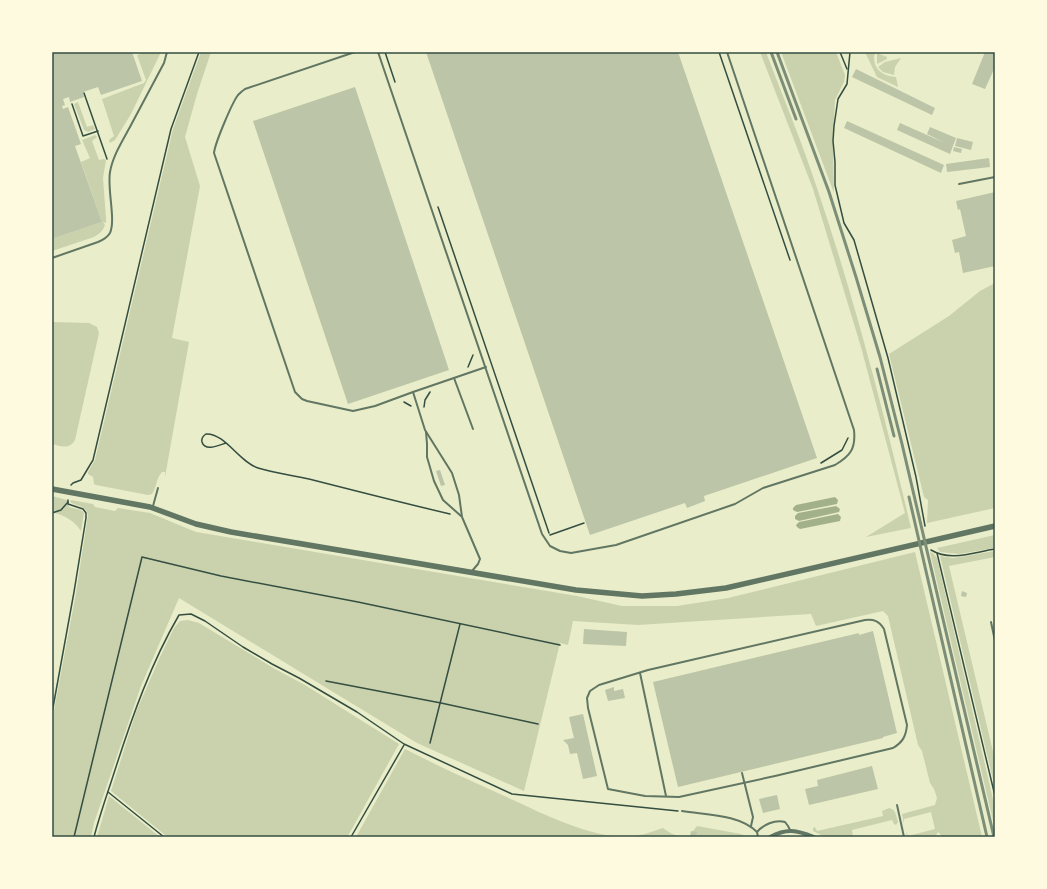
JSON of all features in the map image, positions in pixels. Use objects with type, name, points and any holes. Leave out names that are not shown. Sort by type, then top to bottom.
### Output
[{"type":"street","points":[[52,489],[153,507],[205,526],[592,592],[630,596],[662,595],[726,588],[995,526]]},
{"type":"street","points":[[770,837],[790,830],[814,837]]},
{"type":"lane","points":[[52,258],[98,242],[105,239],[109,234],[112,224],[109,192],[110,173],[116,154],[164,63],[167,52]]},
{"type":"lane","points":[[355,52],[245,89],[237,96],[215,147],[214,153],[295,392],[298,397],[307,401],[353,411],[375,406],[486,367]]},
{"type":"lane","points":[[378,52],[542,534],[550,546],[560,551],[571,552],[616,545],[735,504],[763,488],[834,465],[845,459],[851,452],[855,440],[854,430],[727,52]]},
{"type":"lane","points":[[959,184],[995,177]]},
{"type":"lane","points":[[454,378],[473,430]]},
{"type":"lane","points":[[413,392],[425,430],[427,444],[426,457],[434,481],[444,500],[462,517]]},
{"type":"lane","points":[[425,430],[452,473],[459,495],[462,517],[480,559],[478,564],[471,572]]},
{"type":"lane","points":[[153,507],[158,488]]},
{"type":"lane","points":[[865,620],[872,620],[881,625],[884,629],[907,725],[906,735],[900,744],[893,748],[745,783],[679,797],[645,796],[608,789],[588,708],[587,698],[590,691],[599,685],[640,672],[865,620]]},
{"type":"lane","points":[[991,622],[995,641]]},
{"type":"lane","points":[[640,672],[666,796]]},
{"type":"lane","points":[[742,773],[753,817],[751,826]]},
{"type":"lane","points":[[897,805],[904,837]]},
{"type":"lane","points":[[682,811],[727,818],[751,826],[757,832],[758,837]]},
{"type":"lane","points":[[757,832],[761,827],[767,824],[782,821],[790,830]]},
{"type":"path","points":[[70,487],[73,483],[81,480],[93,460],[171,129],[199,52]]},
{"type":"path","points":[[385,52],[397,86]]},
{"type":"path","points":[[719,52],[792,265]]},
{"type":"path","points":[[840,52],[848,70]]},
{"type":"path","points":[[850,52],[846,84],[838,99],[834,126],[833,141],[835,185],[844,223],[854,240],[888,358],[916,476],[925,526]]},
{"type":"path","points":[[84,93],[108,162]]},
{"type":"path","points":[[72,104],[83,136],[98,131]]},
{"type":"path","points":[[436,201],[552,540]]},
{"type":"path","points":[[423,412],[425,400],[432,391]]},
{"type":"path","points":[[402,401],[409,404],[413,409]]},
{"type":"path","points":[[226,444],[212,448],[206,447],[202,441],[203,436],[206,434],[211,434],[222,439],[248,463],[259,468],[299,476],[462,517]]},
{"type":"path","points":[[817,465],[842,450],[846,444],[849,434]]},
{"type":"path","points":[[52,513],[62,510],[68,502],[68,499]]},
{"type":"path","points":[[52,713],[86,518],[86,513],[83,509],[70,506],[68,502]]},
{"type":"path","points":[[550,535],[584,523]]},
{"type":"path","points":[[932,550],[948,556],[959,556],[995,550]]},
{"type":"path","points":[[937,553],[995,796]]},
{"type":"path","points":[[74,837],[142,557],[221,576],[358,602],[560,645]]},
{"type":"path","points":[[94,837],[139,700],[161,648],[179,614],[191,614],[205,621],[249,650],[357,712],[404,744],[512,794],[682,811]]},
{"type":"path","points":[[430,744],[460,624]]},
{"type":"path","points":[[326,681],[441,703],[538,724]]},
{"type":"path","points":[[351,837],[404,744]]},
{"type":"path","points":[[108,792],[164,837]]},
{"type":"shaded area","points":[[139,52],[161,52],[131,114],[115,140],[110,143],[109,140],[114,136],[102,99],[144,83],[146,80],[137,55],[140,54]]},
{"type":"shaded area","points":[[201,52],[211,52],[185,137],[200,186],[172,338],[189,342],[165,477],[165,472],[162,472],[152,494],[148,495],[96,485],[94,484],[93,477],[88,474],[88,472],[95,460],[173,129]]},
{"type":"shaded area","points":[[760,52],[766,52],[805,154],[831,230],[868,357],[911,528],[866,537],[905,513],[861,347],[813,189]]},
{"type":"shaded area","points":[[781,52],[836,52],[845,75],[844,82],[835,100],[833,145],[834,193]]},
{"type":"shaded area","points":[[865,52],[875,52],[874,58],[876,67],[886,75],[896,77],[898,87],[877,77]]},
{"type":"shaded area","points":[[877,53],[887,57],[887,59],[877,64]]},
{"type":"shaded area","points":[[901,58],[895,67],[894,75],[883,72],[878,67],[885,62]]},
{"type":"shaded area","points":[[78,102],[87,127],[93,125],[95,129],[88,132],[84,130],[74,104]]},
{"type":"shaded area","points":[[95,135],[97,137],[92,141],[99,160],[106,160],[103,178],[106,223],[103,222],[105,225],[103,229],[94,237],[52,251],[52,239],[102,222],[81,162],[90,158],[82,140]]},
{"type":"shaded area","points":[[995,283],[995,508],[927,523],[928,500],[924,497],[889,354],[949,316],[980,291]]},
{"type":"shaded area","points":[[52,322],[89,323],[97,327],[99,333],[75,440],[67,446],[52,444]]},
{"type":"shaded area","points":[[52,496],[67,500],[69,507],[81,510],[84,513],[81,531],[69,519],[52,512]]},
{"type":"shaded area","points":[[835,497],[838,500],[837,504],[797,512],[793,510],[796,505]]},
{"type":"shaded area","points":[[71,500],[93,504],[95,507],[115,511],[118,508],[150,513],[196,532],[577,596],[622,606],[677,606],[728,598],[915,552],[982,837],[943,837],[938,832],[935,837],[907,837],[906,831],[908,836],[935,829],[931,812],[904,819],[904,824],[902,814],[935,805],[937,798],[930,783],[922,751],[918,745],[888,616],[883,611],[816,626],[811,614],[638,625],[573,621],[568,645],[560,643],[524,791],[417,743],[179,598],[141,686],[94,823],[91,837],[52,837],[52,721],[76,593],[88,515],[85,509],[73,504],[70,502]]},
{"type":"shaded area","points":[[836,506],[840,509],[839,512],[799,521],[795,519],[795,516],[798,513]]},
{"type":"shaded area","points":[[838,514],[841,517],[840,521],[800,529],[796,525],[799,522]]},
{"type":"shaded area","points":[[995,535],[995,548],[959,554],[940,552],[937,548]]},
{"type":"shaded area","points":[[995,551],[995,557],[949,566],[995,760],[995,788],[940,556],[953,558]]},
{"type":"shaded area","points":[[930,552],[937,558],[995,808],[995,829]]},
{"type":"shaded area","points":[[188,620],[199,623],[275,669],[305,685],[399,744],[348,836],[170,837],[165,835],[111,791],[136,712],[160,657],[174,628],[180,621]]},
{"type":"shaded area","points":[[405,749],[550,817],[592,832],[620,837],[356,837]]},
{"type":"shaded area","points":[[109,796],[160,837],[97,837]]},
{"type":"shaded area","points":[[889,808],[895,813],[898,822],[896,825],[892,820],[852,830],[853,837],[825,837],[813,831],[813,828],[815,827],[817,831],[883,816],[882,811]]},
{"type":"shaded area","points":[[697,826],[741,834],[746,837],[696,837],[693,831]]},
{"type":"shaded area","points":[[663,828],[679,836],[691,835],[690,837],[629,837],[645,834]]},
{"type":"building","points":[[52,52],[132,52],[142,81],[101,95],[98,87],[83,92],[84,97],[70,102],[69,97],[63,99],[65,105],[62,106],[63,109],[68,107],[81,144],[75,146],[102,222],[52,239]]},
{"type":"building","points":[[426,52],[678,52],[817,458],[704,496],[705,501],[687,508],[685,503],[590,535]]},
{"type":"building","points":[[985,52],[995,52],[995,67],[985,89],[972,84]]},
{"type":"building","points":[[856,69],[935,108],[932,115],[852,77]]},
{"type":"building","points":[[355,87],[449,370],[348,404],[253,121]]},
{"type":"building","points":[[847,121],[944,165],[941,173],[844,128]]},
{"type":"building","points":[[900,123],[945,143],[927,134],[930,127],[956,138],[950,154],[897,130]]},
{"type":"building","points":[[957,138],[973,142],[971,150],[955,146]]},
{"type":"building","points":[[954,147],[962,149],[961,153],[953,151]]},
{"type":"building","points":[[989,158],[990,167],[947,172],[946,164]]},
{"type":"building","points":[[995,192],[995,266],[963,273],[959,252],[955,253],[952,240],[966,236],[960,209],[958,210],[956,201]]},
{"type":"building","points":[[440,470],[445,485],[441,486],[436,471]]},
{"type":"building","points":[[962,591],[967,593],[966,597],[961,596]]},
{"type":"building","points":[[584,629],[627,632],[626,646],[583,644]]},
{"type":"building","points":[[873,631],[897,733],[883,738],[678,787],[653,682],[859,633],[859,635]]},
{"type":"building","points":[[614,687],[614,691],[623,689],[625,698],[608,701],[605,690]]},
{"type":"building","points":[[583,714],[597,776],[583,779],[577,753],[570,754],[568,745],[563,740],[574,738],[569,717]]},
{"type":"building","points":[[872,766],[878,789],[809,805],[805,789],[818,786],[817,780]]},
{"type":"building","points":[[777,795],[780,809],[763,813],[759,799]]},
{"type":"building","points":[[691,831],[697,832],[696,837],[690,837]]},
{"type":"railway","points":[[771,52],[796,119]]},
{"type":"railway","points":[[777,52],[829,192],[880,357],[902,444],[994,837]]},
{"type":"railway","points":[[877,369],[894,436]]},
{"type":"railway","points":[[909,497],[987,837]]}]
